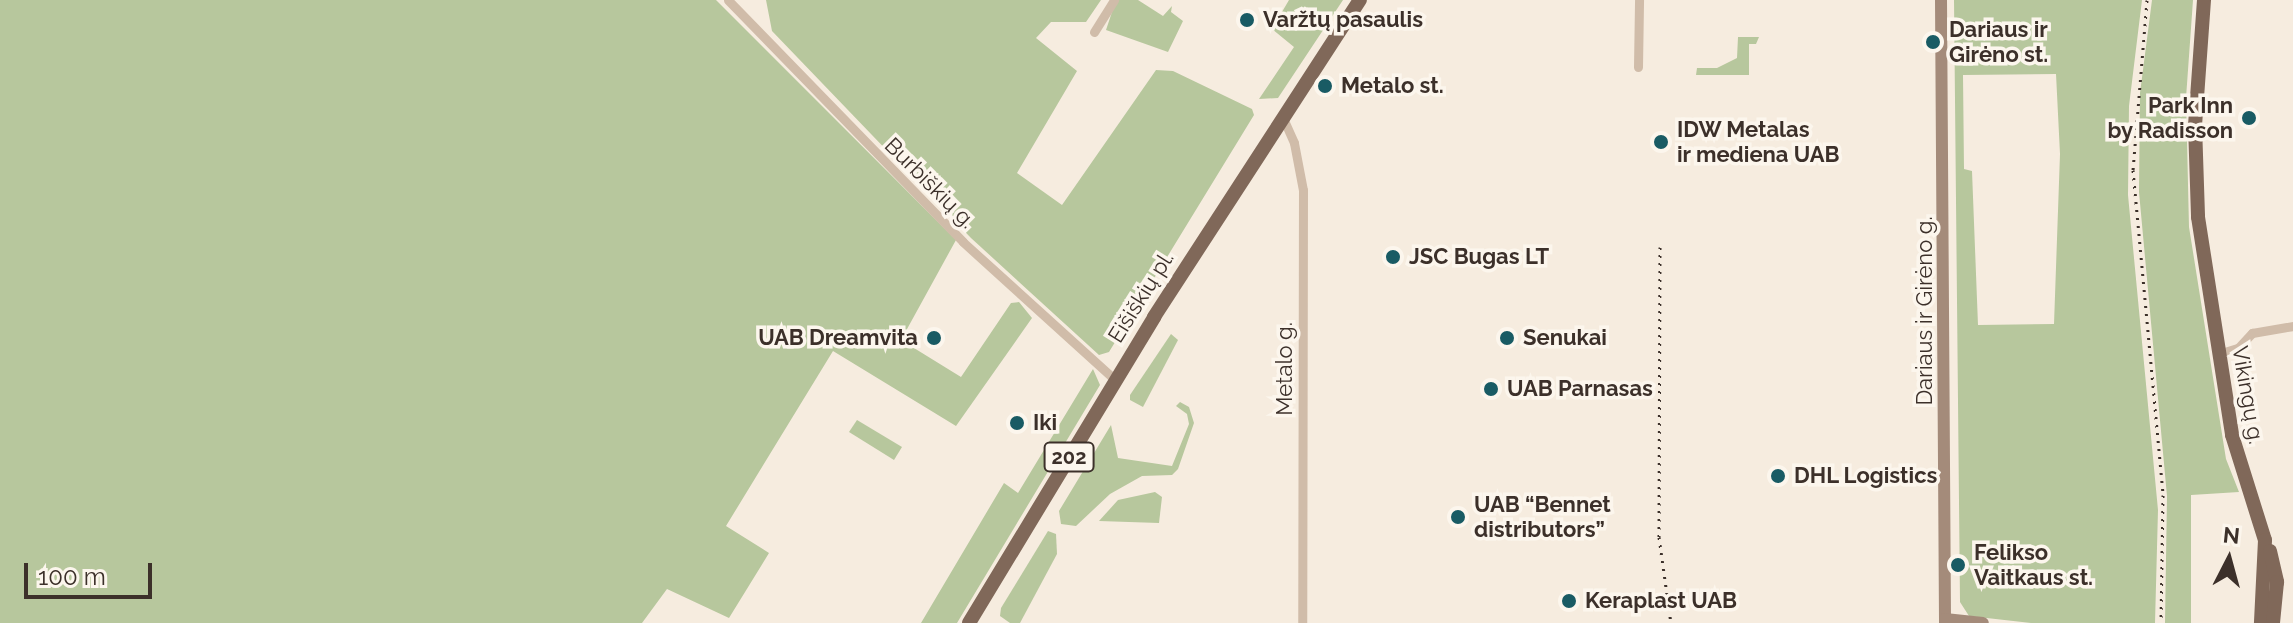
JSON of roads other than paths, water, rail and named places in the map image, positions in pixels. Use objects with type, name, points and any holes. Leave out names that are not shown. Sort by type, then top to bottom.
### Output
[{"type":"main road","name":"Eišiškių pl.","points":[[969,623],[1115,380],[1360,0]]},
{"type":"main road","name":"Dariaus ir Girėno g.","points":[[1941,0],[1945,621]]},
{"type":"main road","name":"Vikingų g.","points":[[2204,0],[2195,125],[2202,253],[2238,463],[2256,500],[2276,572],[2273,623]]},
{"type":"main road","name":"Vikingų g.","points":[[2261,623],[2265,540]]},
{"type":"main road","points":[[1945,621],[1983,623]]},
{"type":"street","name":"Burbiškių g.","points":[[728,0],[963,242],[1115,380]]},
{"type":"street","points":[[1094,32],[1114,0]]},
{"type":"street","points":[[1638,67],[1639,0]]},
{"type":"street","name":"Metalo g.","points":[[1283,118],[1294,143],[1304,202],[1302,623]]},
{"type":"street","points":[[2218,354],[2238,348],[2252,333],[2293,326]]},
{"type":"railway","points":[[2147,0],[2133,170],[2163,495],[2161,623]]},
{"type":"railway","points":[[1660,247],[1659,537],[1671,623]]},
{"type":"place","name":"Varžtų pasaulis","points":[[1247,20]]},
{"type":"place","name":"Dariaus ir Girėno st.","points":[[1933,42]]},
{"type":"place","name":"Metalo st.","points":[[1325,86]]},
{"type":"place","name":"Park Inn by Radisson","points":[[2249,118]]},
{"type":"place","name":"IDW Metalas ir mediena UAB","points":[[1661,142]]},
{"type":"place","name":"JSC Bugas LT","points":[[1393,257]]},
{"type":"place","name":"UAB Dreamvita","points":[[934,338]]},
{"type":"place","name":"Senukai","points":[[1507,338]]},
{"type":"place","name":"UAB Parnasas","points":[[1491,389]]},
{"type":"place","name":"Iki","points":[[1017,423]]},
{"type":"place","name":"DHL Logistics","points":[[1778,476]]},
{"type":"place","name":"UAB “Bennet distributors”","points":[[1458,517]]},
{"type":"place","name":"Felikso Vaitkaus st.","points":[[1958,565]]},
{"type":"place","name":"Keraplast UAB","points":[[1569,601]]}]
